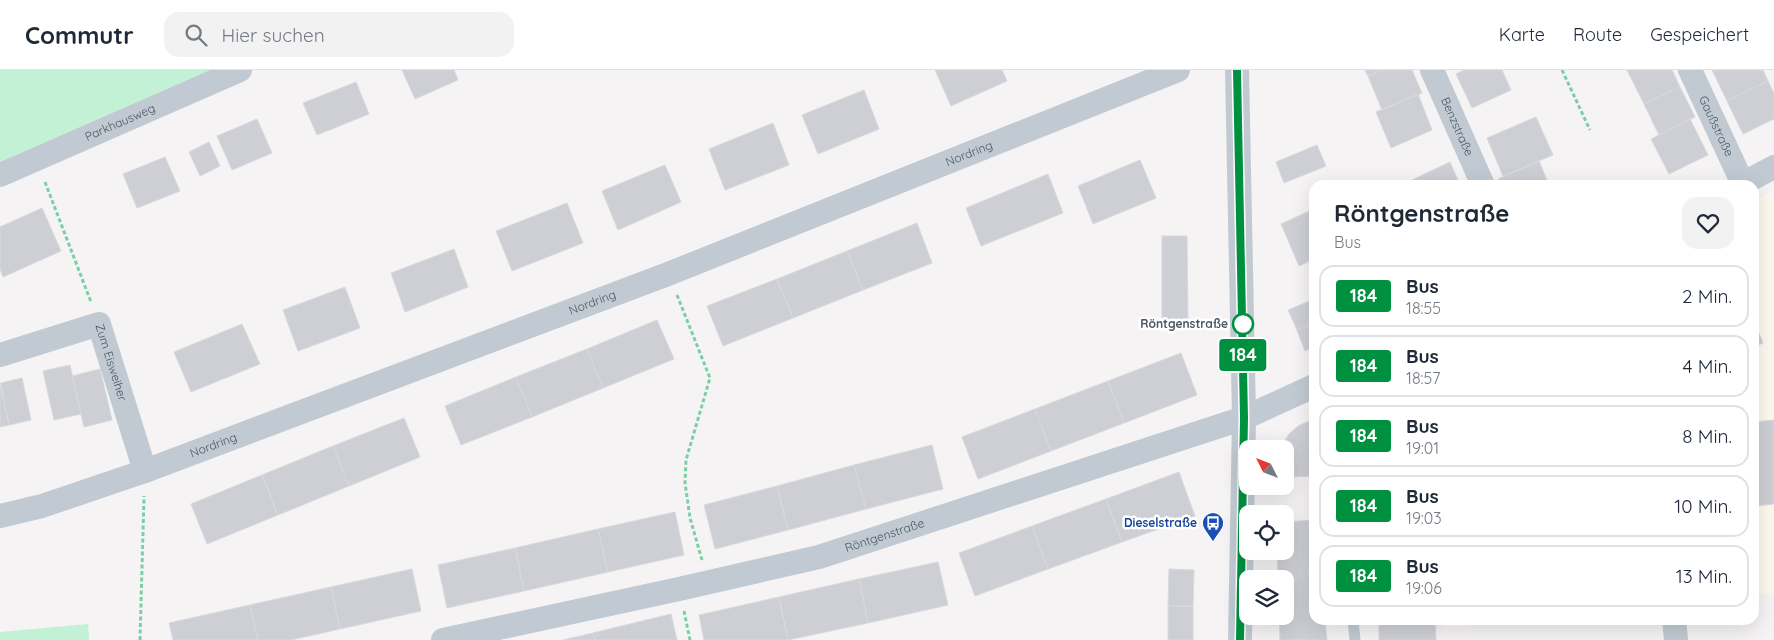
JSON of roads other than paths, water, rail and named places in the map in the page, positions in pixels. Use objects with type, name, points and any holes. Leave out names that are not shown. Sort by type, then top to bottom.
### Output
[{"type":"street","name":"Parkhausweg","points":[[0,175],[240,70]]},
{"type":"street","name":"Nordring","points":[[0,516],[42,506],[145,471],[668,274],[1178,70]]},
{"type":"street","points":[[1237,70],[1244,418],[1240,640]]},
{"type":"street","name":"Benzstraße","points":[[1432,70],[1481,180]]},
{"type":"street","name":"Gaußstraße","points":[[1690,70],[1740,180]]},
{"type":"street","points":[[1750,180],[1774,167]]},
{"type":"street","name":"Zum Eisweiher","points":[[0,355],[99,324],[145,471]]},
{"type":"street","name":"Röntgenstraße","points":[[442,640],[819,557],[1244,418],[1309,388]]},
{"type":"street","points":[[1674,625],[1676,640]]},
{"type":"lane","points":[[1354,625],[1355,640]]},
{"type":"place","name":"Röntgenstraße","points":[[1243,324]]},
{"type":"place","name":"Dieselstraße","points":[[1213,542]]}]
